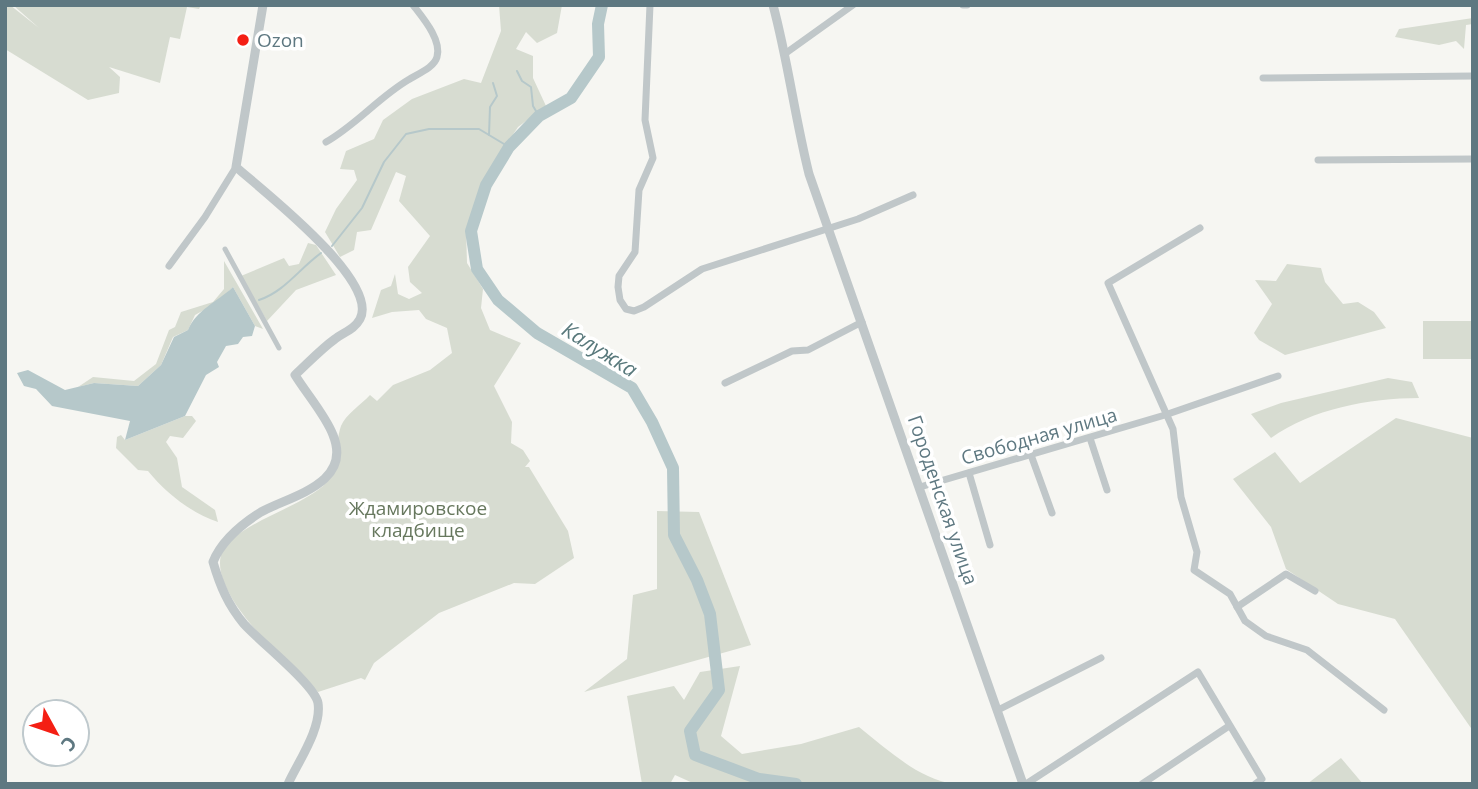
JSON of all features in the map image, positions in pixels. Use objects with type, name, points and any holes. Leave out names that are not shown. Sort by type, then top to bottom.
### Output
[{"type":"street","points":[[169,265],[205,217],[236,167],[263,5]]},
{"type":"street","points":[[326,142],[347,130],[398,86],[434,64],[438,55],[435,39],[413,5]]},
{"type":"street","points":[[650,5],[645,120],[653,158],[639,190],[635,253],[619,276],[622,306],[634,311],[702,269],[859,219],[913,195]]},
{"type":"street","name":"Городенская улица","points":[[773,5],[786,53],[796,122],[808,174],[1024,784]]},
{"type":"street","points":[[786,53],[853,5]]},
{"type":"street","points":[[1263,78],[1473,76]]},
{"type":"street","points":[[1318,160],[1473,159]]},
{"type":"street","points":[[236,167],[318,237],[355,289],[363,307],[359,322],[352,330],[336,338],[295,375],[333,433],[336,445],[330,472],[318,487],[261,513],[218,549],[213,562],[228,603],[245,625],[310,688],[318,702],[315,725],[288,784]]},
{"type":"street","points":[[1200,228],[1108,283],[1172,429],[1181,497],[1197,552],[1194,570],[1230,594],[1245,621],[1266,636],[1307,650],[1384,709]]},
{"type":"street","points":[[225,249],[279,348]]},
{"type":"street","points":[[725,383],[792,351],[808,349],[862,322]]},
{"type":"street","name":"Свободная улица","points":[[920,487],[1166,415],[1278,376]]},
{"type":"street","points":[[1090,438],[1107,490]]},
{"type":"street","points":[[1031,455],[1052,513]]},
{"type":"street","points":[[969,473],[990,545]]},
{"type":"street","points":[[1237,607],[1286,574],[1315,591]]},
{"type":"street","points":[[998,710],[1101,659]]},
{"type":"street","points":[[1024,784],[1198,672],[1262,779],[1255,784]]},
{"type":"street","points":[[1142,784],[1229,726]]},
{"type":"green space","points":[[5,5],[10,5],[39,28],[13,5],[201,5],[199,9],[187,7],[180,39],[170,37],[160,83],[109,67],[120,77],[119,93],[88,100],[5,49]]},
{"type":"green space","name":"Ждамировское кладбище","points":[[499,5],[562,5],[557,33],[537,43],[526,32],[516,49],[533,56],[533,78],[546,106],[518,127],[490,169],[466,229],[467,263],[483,289],[481,308],[490,330],[521,343],[494,386],[512,422],[511,443],[523,450],[530,461],[525,467],[529,467],[568,531],[574,558],[535,584],[514,583],[439,613],[374,663],[365,680],[361,678],[318,692],[267,642],[232,598],[222,576],[221,556],[231,540],[242,532],[323,486],[332,473],[343,422],[370,395],[377,401],[393,385],[430,370],[452,353],[447,328],[426,319],[419,310],[392,312],[372,318],[381,290],[391,286],[395,274],[398,294],[409,299],[422,293],[410,282],[408,267],[430,236],[399,201],[406,176],[396,172],[371,230],[357,232],[354,250],[340,257],[325,232],[336,209],[357,180],[354,170],[340,169],[346,151],[374,139],[383,120],[412,99],[464,79],[481,83],[501,31]]},
{"type":"green space","points":[[1473,18],[1473,24],[1466,25],[1464,49],[1456,41],[1439,45],[1395,37],[1399,29]]},
{"type":"green space","points":[[308,243],[316,245],[336,275],[296,290],[267,321],[241,276],[284,258],[289,266],[299,264]]},
{"type":"green space","points":[[224,261],[263,329],[255,326],[233,287],[215,304],[195,315],[188,330],[173,337],[161,365],[138,386],[94,383],[78,387],[93,377],[134,381],[156,364],[169,330],[175,327],[181,312],[213,302],[224,289]]},
{"type":"green space","points":[[1287,264],[1321,268],[1325,282],[1343,304],[1358,302],[1374,312],[1386,328],[1285,355],[1259,340],[1254,333],[1272,304],[1255,280],[1276,281]]},
{"type":"green space","points":[[1423,321],[1473,321],[1473,359],[1423,359]]},
{"type":"green space","points":[[1388,378],[1412,382],[1419,398],[1381,400],[1342,407],[1304,420],[1271,438],[1251,414],[1281,403]]},
{"type":"green space","points":[[185,416],[192,416],[196,421],[183,438],[170,436],[166,442],[177,458],[182,487],[215,510],[218,522],[180,501],[148,471],[138,470],[116,448],[117,437],[121,435],[125,440]]},
{"type":"green space","points":[[1396,418],[1473,438],[1473,731],[1395,619],[1338,604],[1286,569],[1271,527],[1233,479],[1275,452],[1300,483]]},
{"type":"green space","points":[[657,511],[699,512],[751,645],[584,692],[627,659],[633,595],[657,589]]},
{"type":"green space","points":[[740,666],[721,736],[742,754],[801,744],[859,727],[916,770],[954,784],[695,784],[675,775],[670,784],[642,784],[627,696],[674,686],[684,700],[700,672]]},
{"type":"green space","points":[[1341,758],[1363,784],[1307,784]]},
{"type":"shaded area","points":[[233,287],[255,326],[252,336],[243,337],[238,344],[226,346],[217,362],[219,367],[206,375],[185,416],[125,440],[130,421],[52,406],[36,389],[24,386],[17,373],[28,370],[65,390],[94,383],[138,386],[161,365],[174,337],[188,330],[202,311]]},
{"type":"waterway","name":"Калужка","points":[[602,5],[598,24],[599,57],[571,98],[539,116],[509,147],[486,185],[471,231],[477,269],[498,300],[537,333],[632,388],[652,422],[673,468],[674,535],[697,580],[710,614],[719,690],[690,731],[695,755],[759,779],[796,784]]},
{"type":"waterway","points":[[517,71],[522,81],[531,87],[533,106],[539,116]]},
{"type":"waterway","points":[[489,135],[490,107],[497,96],[493,83]]},
{"type":"waterway","points":[[332,246],[362,208],[384,162],[406,134],[429,129],[479,129],[509,147]]},
{"type":"waterway","points":[[259,300],[284,286],[321,253]]},
{"type":"place","name":"Ozon","points":[[243,40]]}]
